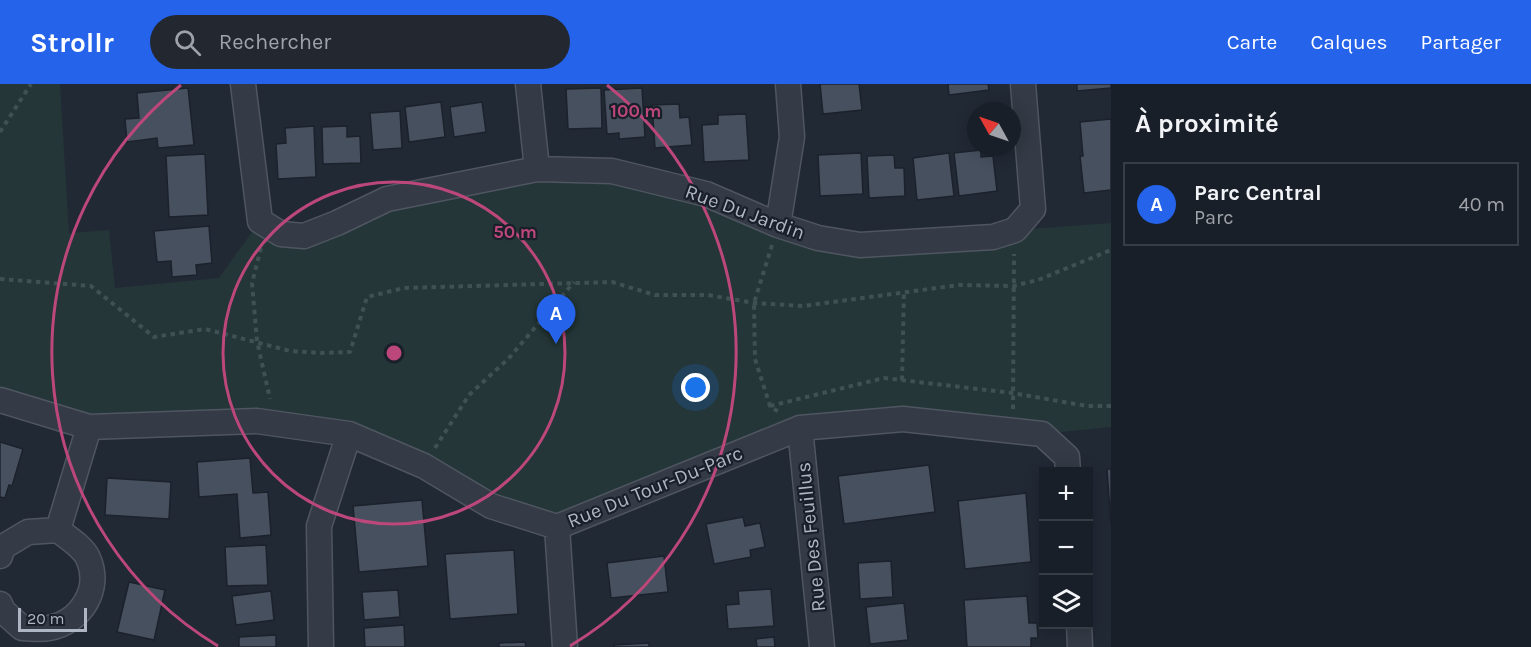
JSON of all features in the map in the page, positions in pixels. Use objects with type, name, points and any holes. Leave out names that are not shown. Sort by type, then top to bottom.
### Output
[{"type":"street","points":[[243,84],[260,221],[267,226]]},
{"type":"street","points":[[528,84],[537,169]]},
{"type":"street","points":[[778,225],[792,137],[788,84]]},
{"type":"street","points":[[1015,230],[1033,209],[1023,84]]},
{"type":"street","name":"Rue Du Jardin","points":[[267,226],[281,234],[304,236],[387,199],[537,169],[612,171],[706,194],[778,225],[818,238],[860,245],[993,237],[1015,230]]},
{"type":"street","name":"Rue Du Tour-Du-Parc","points":[[0,399],[89,428],[257,421],[349,434],[424,466],[491,506],[557,527],[800,428],[903,419],[1042,434],[1067,458],[1068,467]]},
{"type":"street","points":[[58,530],[89,428]]},
{"type":"street","name":"Rue Des Feuillus","points":[[800,428],[822,647]]},
{"type":"street","points":[[321,647],[319,526],[349,434]]},
{"type":"street","points":[[557,527],[566,647]]},
{"type":"street","points":[[0,556],[3,547],[28,532],[58,530],[87,557],[93,579],[87,602],[71,621],[48,629],[22,628],[3,611],[0,604]]},
{"type":"street","points":[[1079,629],[1080,647]]},
{"type":"path","points":[[0,132],[31,84]]},
{"type":"path","points":[[778,225],[754,303],[755,359],[770,406],[800,428]]},
{"type":"path","points":[[267,226],[252,283],[257,341],[276,424]]},
{"type":"path","points":[[1013,431],[1015,230]]},
{"type":"path","points":[[0,279],[91,286],[154,337],[205,329],[290,351],[321,353],[350,352],[366,297],[404,288],[612,282],[655,296],[708,295],[754,303],[803,306],[959,285],[1013,286],[1038,280],[1111,250]]},
{"type":"path","points":[[424,466],[469,395],[509,358],[574,282]]},
{"type":"path","points":[[902,380],[904,291]]},
{"type":"path","points":[[770,406],[884,378],[1012,393],[1087,406],[1111,406]]},
{"type":"shaded area","points":[[0,84],[60,84],[69,233],[109,230],[115,288],[219,278],[260,221],[281,234],[387,199],[612,171],[818,238],[1015,230],[1111,223],[1111,427],[1042,434],[800,428],[557,527],[349,434],[89,427],[0,400]]},
{"type":"building","points":[[820,84],[859,84],[862,110],[823,114]]},
{"type":"building","points":[[948,84],[988,84],[989,90],[949,95]]},
{"type":"building","points":[[1077,84],[1111,84],[1111,88],[1077,91]]},
{"type":"building","points":[[188,88],[194,145],[158,148],[157,138],[127,142],[125,119],[139,118],[137,93]]},
{"type":"building","points":[[601,88],[602,128],[568,129],[566,89]]},
{"type":"building","points":[[642,88],[645,137],[619,139],[619,133],[607,134],[604,90]]},
{"type":"building","points":[[441,102],[445,137],[409,142],[405,107]]},
{"type":"building","points":[[482,102],[486,132],[454,137],[450,107]]},
{"type":"building","points":[[679,104],[680,118],[689,117],[692,145],[655,148],[652,105]]},
{"type":"building","points":[[400,111],[402,148],[373,150],[370,113]]},
{"type":"building","points":[[746,114],[749,160],[704,162],[702,125],[718,124],[718,115]]},
{"type":"building","points":[[1111,119],[1111,190],[1084,193],[1080,156],[1083,156],[1080,122]]},
{"type":"building","points":[[314,126],[316,177],[278,179],[276,144],[286,143],[285,128]]},
{"type":"building","points":[[347,126],[347,137],[360,136],[361,163],[323,164],[322,127]]},
{"type":"building","points":[[967,152],[967,156],[993,156],[997,191],[959,196],[954,153]]},
{"type":"building","points":[[861,153],[863,194],[820,196],[818,155]]},
{"type":"building","points":[[949,153],[954,196],[917,200],[913,158]]},
{"type":"building","points":[[205,154],[208,215],[169,217],[166,156]]},
{"type":"building","points":[[894,155],[895,168],[904,168],[905,196],[869,198],[867,156]]},
{"type":"building","points":[[209,226],[212,263],[196,265],[197,275],[172,277],[171,261],[157,262],[154,231]]},
{"type":"building","points":[[0,442],[23,449],[12,486],[9,485],[5,498],[0,497]]},
{"type":"building","points":[[250,458],[253,493],[268,492],[271,535],[240,538],[237,494],[199,497],[197,462]]},
{"type":"building","points":[[929,465],[935,512],[844,524],[838,476]]},
{"type":"building","points":[[1107,469],[1111,469],[1111,526]]},
{"type":"building","points":[[107,478],[171,482],[169,519],[105,515]]},
{"type":"building","points":[[1026,493],[1031,562],[965,569],[958,501]]},
{"type":"building","points":[[422,500],[428,566],[359,572],[353,506]]},
{"type":"building","points":[[743,517],[745,526],[760,523],[765,547],[750,550],[751,557],[714,564],[706,524]]},
{"type":"building","points":[[266,545],[268,585],[227,586],[225,547]]},
{"type":"building","points":[[514,550],[518,614],[450,619],[445,554]]},
{"type":"building","points":[[664,556],[668,592],[611,598],[607,563]]},
{"type":"building","points":[[891,561],[893,597],[860,599],[858,563]]},
{"type":"building","points":[[129,582],[165,590],[154,640],[117,632]]},
{"type":"building","points":[[771,589],[774,626],[728,629],[726,605],[739,604],[738,591]]},
{"type":"building","points":[[398,590],[400,617],[364,620],[362,592]]},
{"type":"building","points":[[271,591],[274,620],[236,625],[232,596]]},
{"type":"building","points":[[1027,596],[1029,623],[1037,623],[1038,638],[1031,638],[1031,647],[967,647],[964,600]]},
{"type":"building","points":[[904,603],[908,640],[870,644],[866,607]]},
{"type":"building","points":[[404,625],[405,647],[365,647],[364,628]]},
{"type":"building","points":[[276,635],[276,647],[239,647],[239,637]]},
{"type":"building","points":[[774,637],[775,647],[757,647],[756,639]]},
{"type":"building","points":[[525,642],[526,647],[499,647],[499,643]]},
{"type":"building","points":[[649,643],[649,647],[614,647],[614,645]]},
{"type":"place","name":"Parc Central","points":[[556,344]]}]
